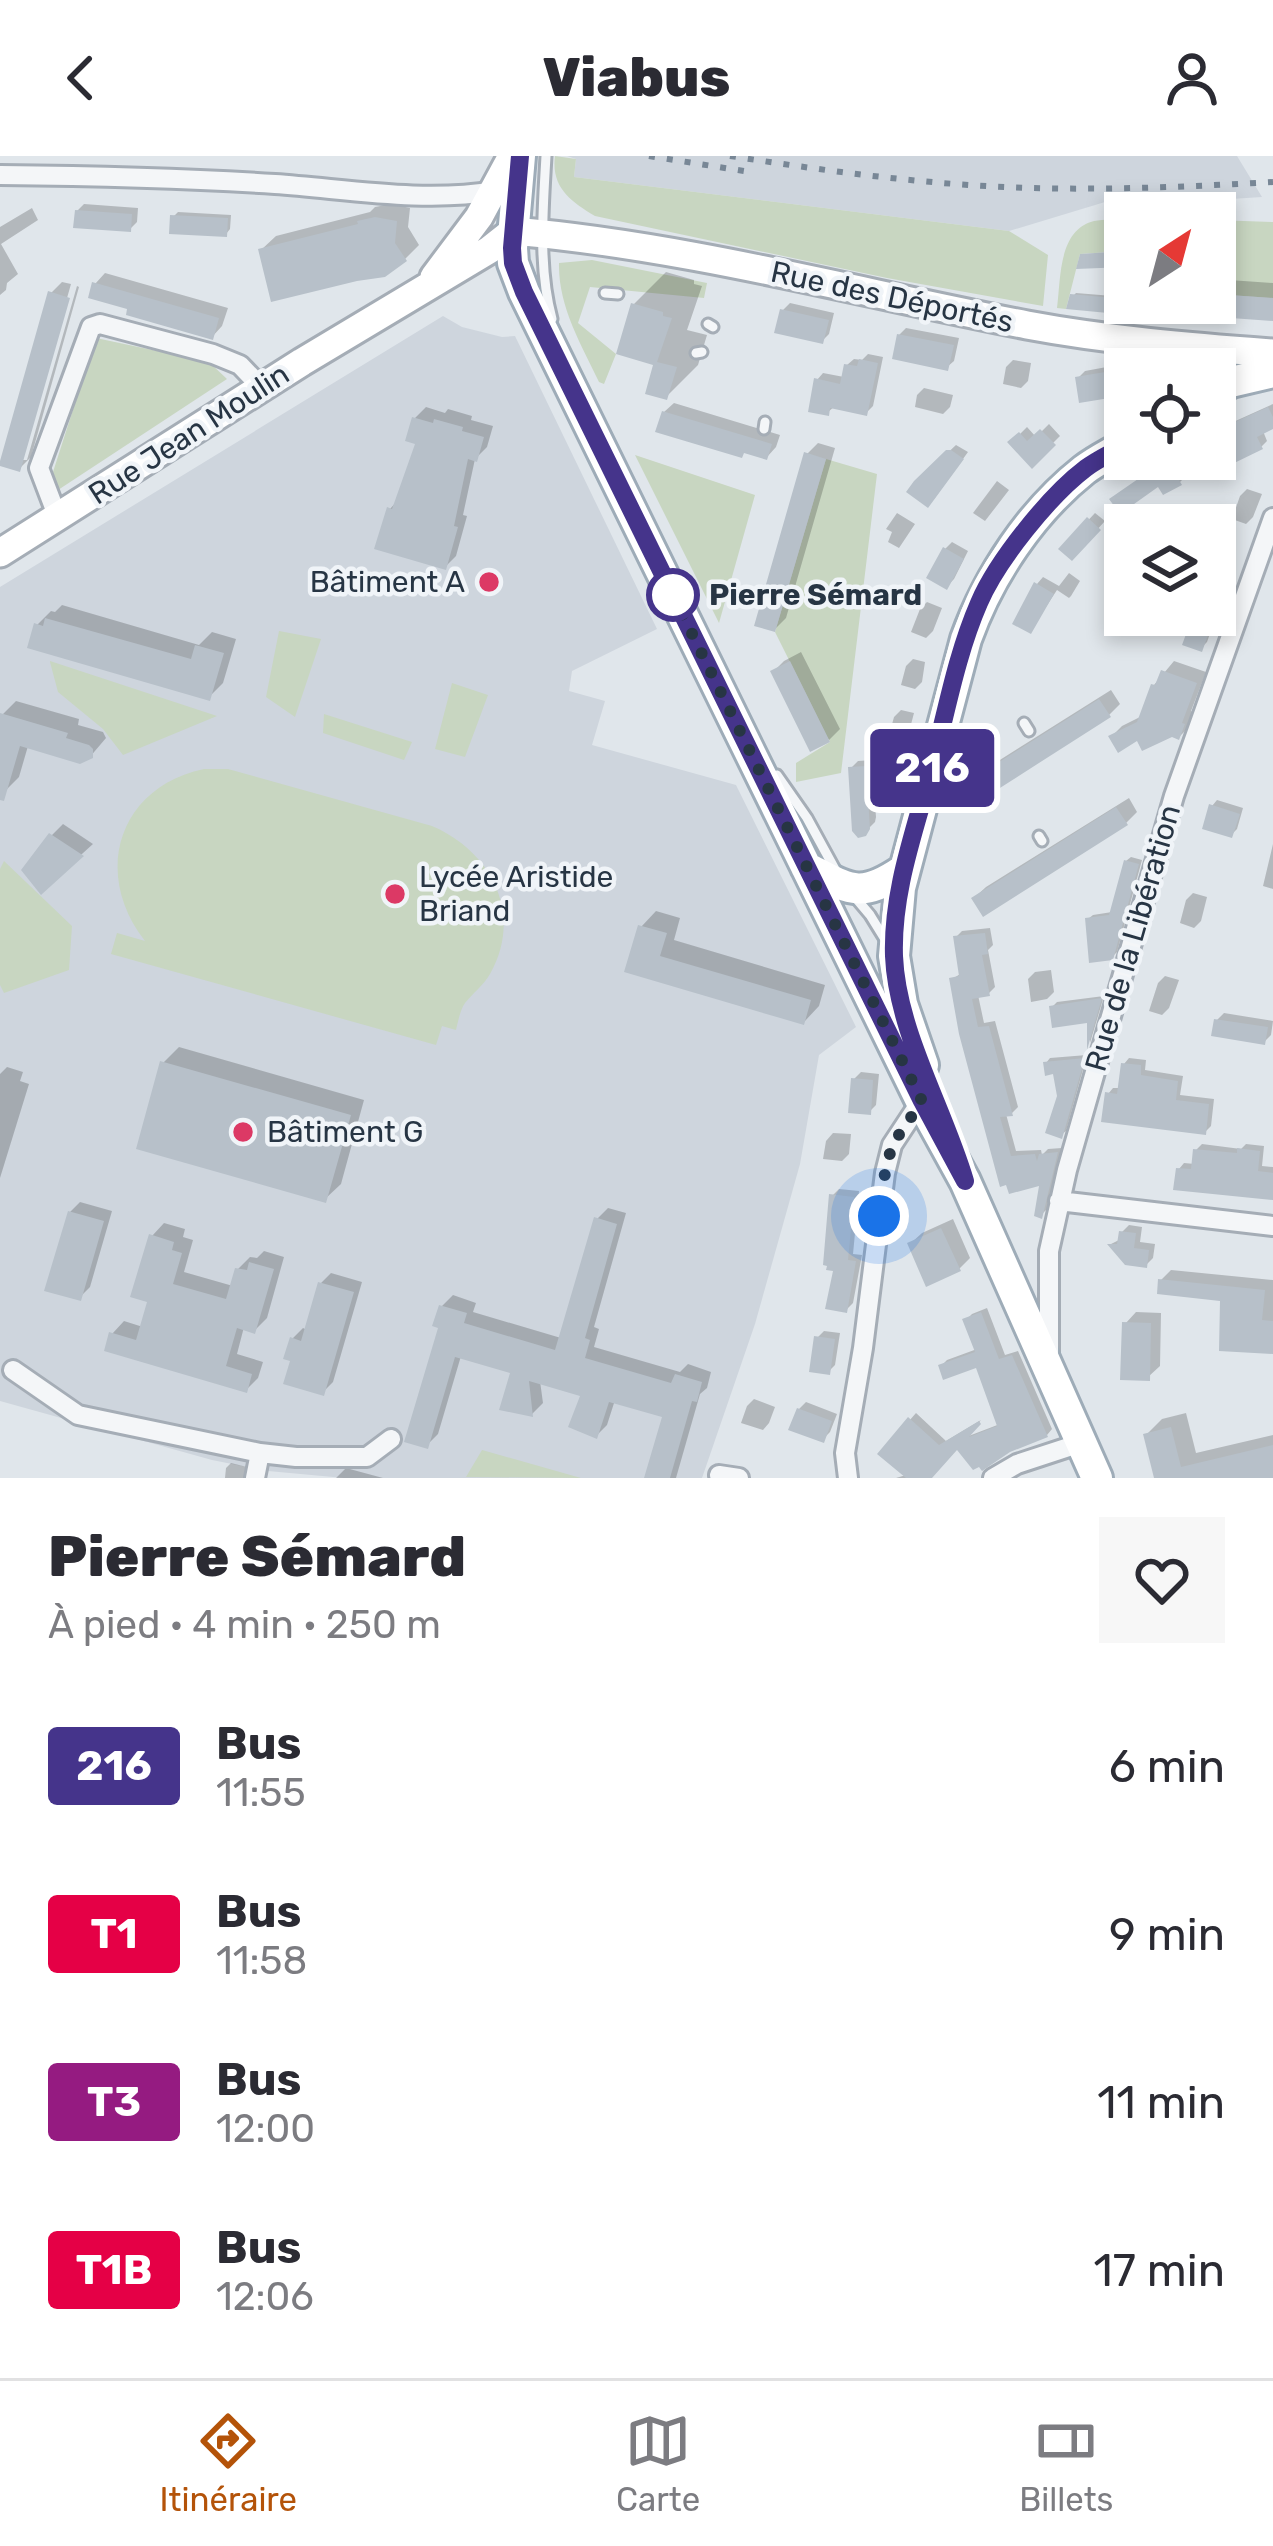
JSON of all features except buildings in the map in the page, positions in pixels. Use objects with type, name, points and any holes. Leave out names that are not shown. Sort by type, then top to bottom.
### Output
[{"type":"main road","name":"Rue Jean Moulin","points":[[421,297],[479,218],[516,156]]},
{"type":"main road","points":[[516,156],[514,244],[533,310],[965,1181],[1097,1478]]},
{"type":"main road","name":"Rue Jean Moulin","points":[[0,553],[379,316],[514,244]]},
{"type":"main road","name":"Rue des Déportés","points":[[514,244],[695,257],[1050,329],[1273,353]]},
{"type":"main road","points":[[1236,381],[1273,372]]},
{"type":"main road","points":[[965,1181],[902,1004],[894,956],[902,872],[980,599],[1047,504],[1104,457]]},
{"type":"main road","points":[[806,867],[847,888],[878,886],[902,872]]},
{"type":"street","points":[[0,175],[216,181],[450,196],[494,191]]},
{"type":"street","points":[[58,518],[39,468],[91,327],[100,324],[213,354],[240,365],[262,388]]},
{"type":"street","name":"Rue de la Libération","points":[[1049,1370],[1048,1251],[1059,1201],[1174,796],[1273,518]]},
{"type":"street","points":[[848,1478],[845,1454],[885,1173],[892,1145],[922,1101]]},
{"type":"street","points":[[1059,1201],[1273,1226]]},
{"type":"street","points":[[13,1370],[78,1415],[260,1453],[367,1457],[391,1439]]},
{"type":"street","points":[[993,1478],[1017,1464],[1081,1443]]},
{"type":"street","points":[[255,1478],[260,1453]]},
{"type":"lane","points":[[546,156],[514,244],[545,286],[557,330]]},
{"type":"lane","points":[[605,292],[618,294]]},
{"type":"lane","points":[[770,760],[832,865],[894,956]]},
{"type":"shaded area","points":[[567,156],[1237,156],[1262,197],[1236,199],[1236,192],[1104,192],[1104,202],[1009,231],[574,177],[576,159]]},
{"type":"shaded area","name":"Lycée Aristide Briand","points":[[443,316],[462,327],[515,336],[657,629],[572,671],[569,691],[605,701],[592,745],[736,785],[856,1027],[819,1055],[800,1164],[755,1324],[702,1478],[344,1478],[268,1471],[0,1401],[0,587]]},
{"type":"green space","points":[[555,156],[576,159],[574,177],[1009,231],[1048,255],[1043,306],[595,216],[559,185]]},
{"type":"green space","points":[[1104,220],[1104,252],[1080,254],[1066,309],[1057,308],[1068,245],[1082,226]]},
{"type":"green space","points":[[1236,221],[1273,222],[1273,298],[1236,295]]},
{"type":"green space","points":[[592,260],[707,283],[704,298],[590,287],[578,323],[616,354],[604,384],[572,324],[560,279],[559,263]]},
{"type":"green space","points":[[96,338],[209,362],[227,379],[58,490],[53,472]]},
{"type":"green space","points":[[635,455],[755,495],[719,623]]},
{"type":"green space","points":[[826,459],[877,474],[841,773],[796,782],[796,763],[830,742],[775,632]]},
{"type":"green space","points":[[279,631],[321,639],[295,717],[266,697]]},
{"type":"green space","points":[[50,661],[217,716],[123,755],[103,729],[58,692]]},
{"type":"green space","points":[[452,683],[488,695],[465,757],[435,749]]},
{"type":"green space","points":[[324,714],[412,742],[404,760],[323,733]]},
{"type":"green space","points":[[204,769],[228,769],[432,826],[471,851],[496,887],[504,929],[490,974],[463,1006],[456,1030],[442,1026],[436,1045],[111,954],[117,933],[145,941],[120,888],[122,837],[151,794]]},
{"type":"green space","points":[[4,861],[72,926],[69,970],[4,993],[0,985],[0,869]]},
{"type":"green space","points":[[482,1450],[581,1478],[466,1477]]},
{"type":"railway","points":[[649,156],[750,172]]},
{"type":"railway","points":[[730,156],[1005,187],[1273,182]]},
{"type":"bus line","name":"216","points":[[520,156],[512,248],[524,292],[965,1181],[902,1004],[894,956],[902,872],[980,599],[1047,504],[1104,457]]},
{"type":"place","name":"Bâtiment A","points":[[489,582]]},
{"type":"place","name":"Pierre Sémard","points":[[673,595]]},
{"type":"place","name":"Lycée Aristide Briand","points":[[395,894]]},
{"type":"place","name":"Bâtiment G","points":[[243,1132]]},
{"type":"route","points":[[673,595],[922,1101],[892,1145],[879,1216]]}]
